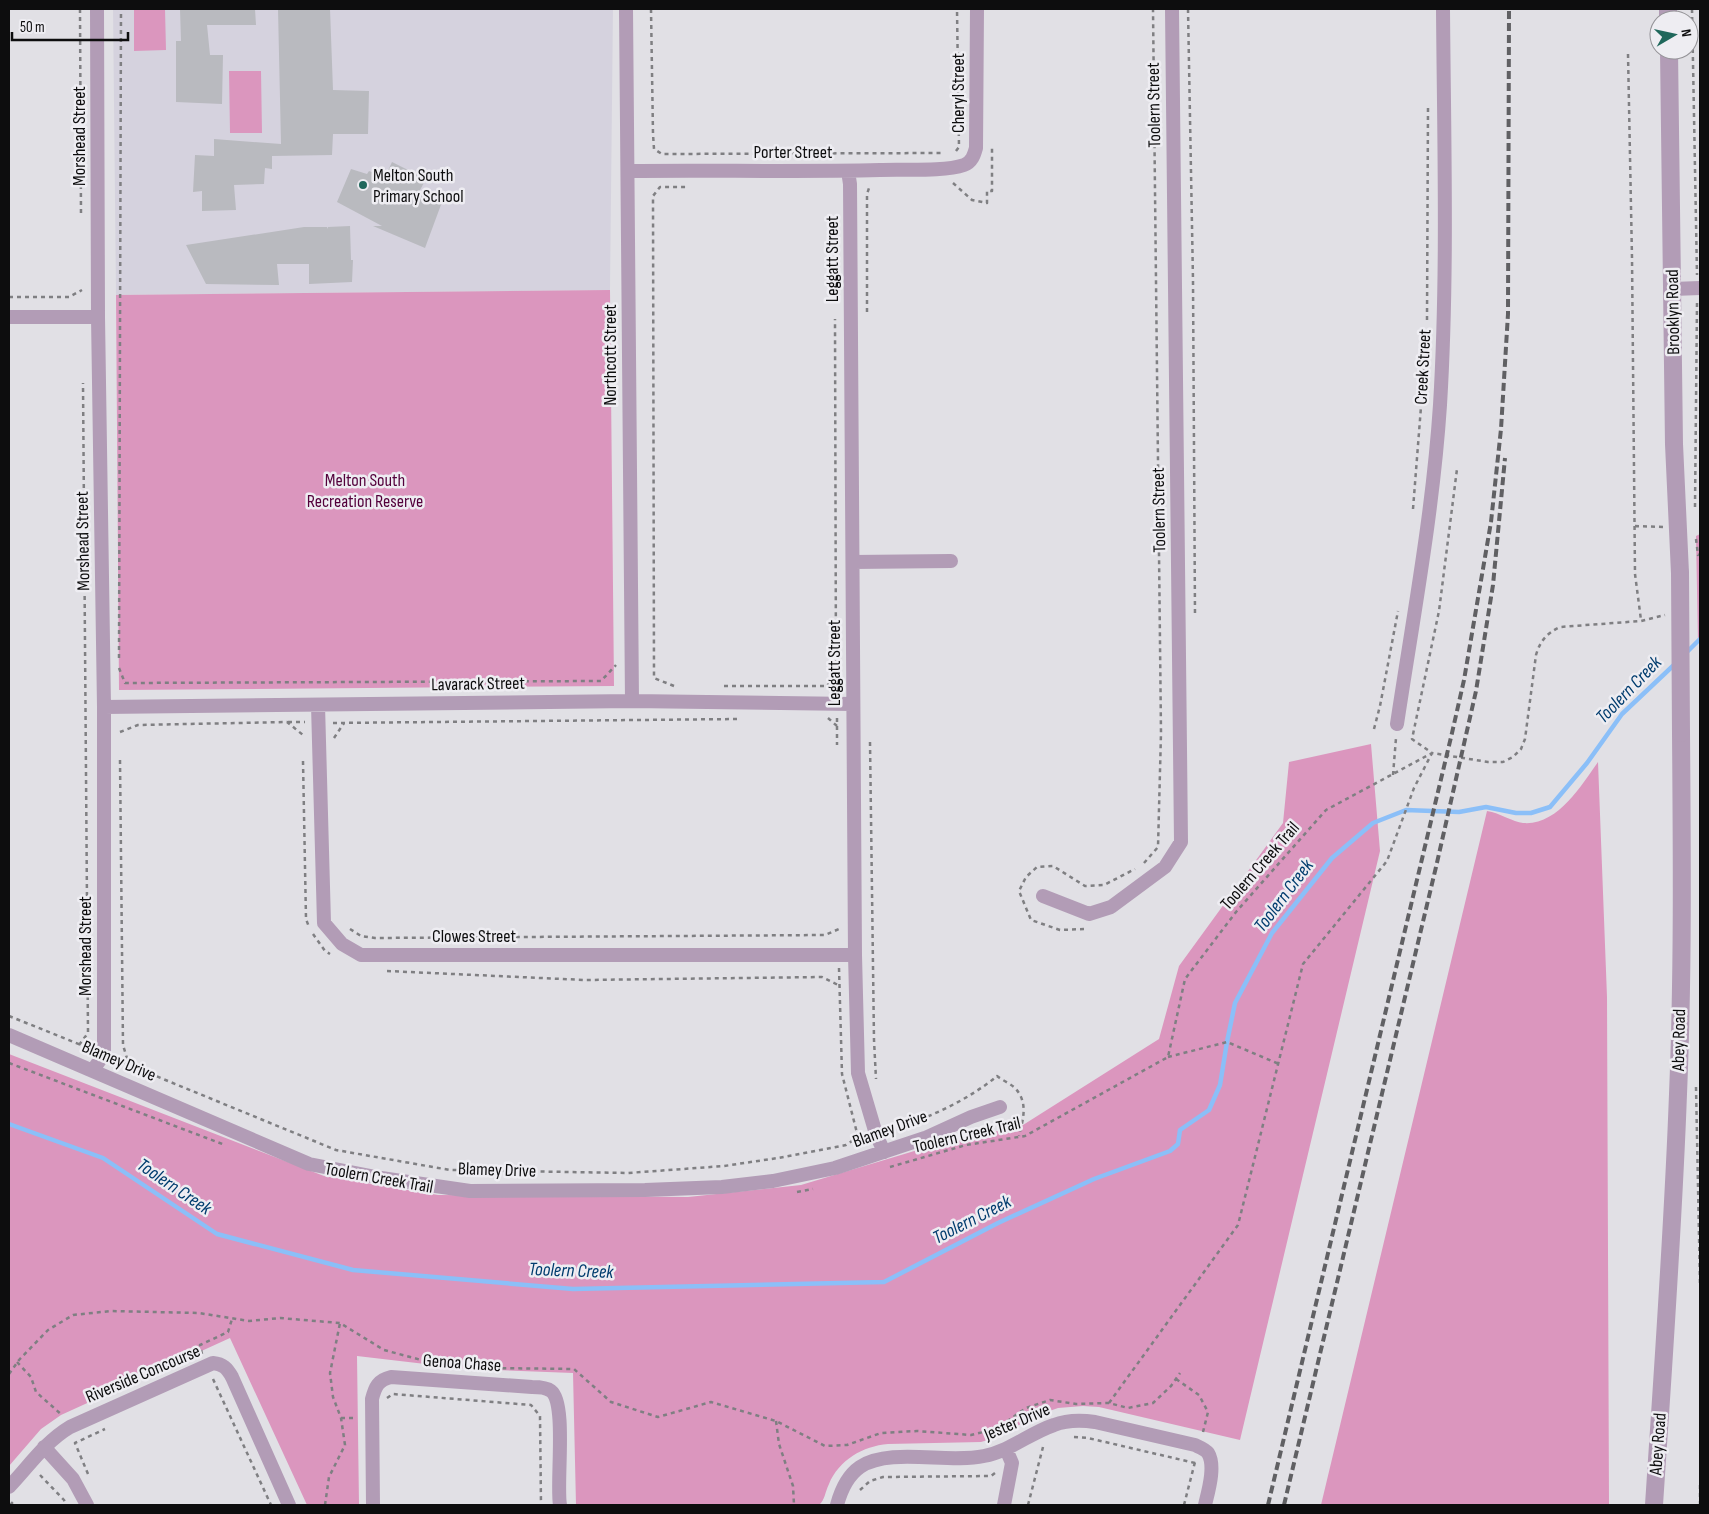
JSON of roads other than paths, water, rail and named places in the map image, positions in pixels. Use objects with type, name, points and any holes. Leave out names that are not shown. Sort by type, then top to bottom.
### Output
[{"type":"street","name":"Morshead Street","points":[[93,1070],[104,1054],[104,707],[98,318],[97,9]]},
{"type":"street","name":"Northcott Street","points":[[626,9],[632,701]]},
{"type":"street","name":"Cheryl Street","points":[[957,160],[966,165],[974,156],[976,148],[977,9]]},
{"type":"street","name":"Toolern Street","points":[[1043,896],[1089,914],[1111,907],[1165,866],[1182,842],[1172,9]]},
{"type":"street","name":"Creek Street","points":[[1397,724],[1430,508],[1440,407],[1445,300],[1443,9]]},
{"type":"street","name":"Brooklyn Road","points":[[1668,60],[1674,444],[1680,573]]},
{"type":"street","name":"Porter Street","points":[[628,171],[849,177],[957,160]]},
{"type":"street","name":"Leggatt Street","points":[[849,177],[855,955],[858,1073],[876,1134],[884,1152]]},
{"type":"street","points":[[1673,288],[1699,288]]},
{"type":"street","points":[[9,318],[98,318]]},
{"type":"street","points":[[853,562],[951,561]]},
{"type":"street","name":"Abey Road","points":[[1654,1505],[1671,1244],[1678,1093],[1681,959],[1680,573]]},
{"type":"street","name":"Lavarack Street","points":[[104,707],[632,701],[853,704]]},
{"type":"street","name":"Clowes Street","points":[[318,705],[324,923],[342,944],[361,955],[855,955]]},
{"type":"street","name":"Blamey Drive","points":[[9,1035],[309,1164],[381,1178],[470,1191],[645,1190],[722,1187],[773,1181],[835,1168],[925,1138],[971,1117],[1000,1107]]},
{"type":"street","name":"Riverside Concourse","points":[[9,1487],[58,1434],[213,1363],[221,1364],[232,1377],[290,1505]]},
{"type":"street","name":"Genoa Chase","points":[[373,1505],[372,1399],[378,1382],[391,1377],[532,1386],[550,1390],[554,1394],[559,1413],[560,1505]]},
{"type":"street","name":"Jester Drive","points":[[837,1505],[848,1478],[860,1467],[874,1461],[892,1458],[967,1459],[986,1456],[1006,1449],[1053,1425],[1081,1420],[1198,1447],[1209,1454],[1211,1479],[1204,1505]]},
{"type":"street","points":[[44,1447],[73,1479],[86,1505]]},
{"type":"street","points":[[1004,1505],[1012,1463],[1006,1449]]},
{"type":"waterway","name":"Toolern Creek","points":[[1685,654],[1700,639]]},
{"type":"waterway","name":"Toolern Creek","points":[[9,1124],[103,1158],[217,1234],[353,1270],[573,1289],[884,1282],[998,1223],[1094,1179],[1170,1151],[1178,1144],[1180,1130],[1209,1110],[1220,1085],[1235,1003],[1272,933],[1332,858],[1373,823],[1406,810],[1459,812],[1486,807],[1516,813],[1531,813],[1550,807],[1587,763],[1622,714],[1676,663]]},
{"type":"railway","points":[[1268,1505],[1452,733],[1464,680],[1491,522],[1501,429],[1508,314],[1509,9]]},
{"type":"railway","points":[[1284,1505],[1476,691],[1493,585],[1505,458]]},
{"type":"place","name":"Melton South Primary School","points":[[363,185]]},
{"type":"park label","name":"Melton South Recreation Reserve","points":[[365,490]]}]
